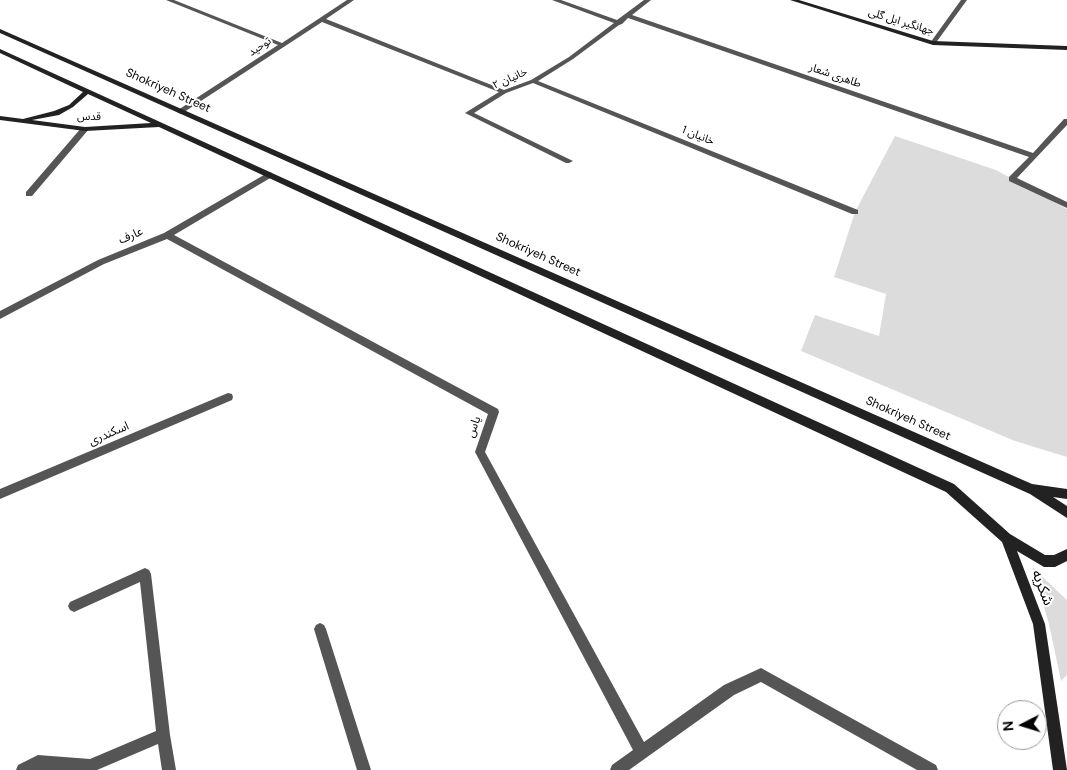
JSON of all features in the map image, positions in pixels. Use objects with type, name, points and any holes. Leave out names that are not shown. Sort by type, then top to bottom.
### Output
[{"type":"main road","name":"جهانگیر ایل گلی","points":[[793,0],[933,43],[1067,48]]},
{"type":"main road","name":"Shokriyeh Street","points":[[0,31],[1031,489],[1067,494]]},
{"type":"main road","points":[[0,51],[950,488],[1006,538],[1044,561],[1055,561],[1067,555]]},
{"type":"main road","name":"قدس","points":[[17,120],[56,113],[71,106],[87,92]]},
{"type":"main road","name":"قدس","points":[[0,118],[85,129],[160,125]]},
{"type":"main road","points":[[1031,489],[1067,513]]},
{"type":"main road","name":"شکریه","points":[[1006,538],[1039,624],[1060,770]]},
{"type":"street","points":[[170,0],[282,45]]},
{"type":"street","name":"توحید","points":[[181,112],[351,0]]},
{"type":"street","points":[[555,0],[620,23]]},
{"type":"street","name":"خانیان ۲","points":[[569,161],[469,113],[504,92],[533,81],[620,23],[648,0]]},
{"type":"street","points":[[933,43],[964,0]]},
{"type":"street","name":"طاهری شعار","points":[[629,16],[1034,156]]},
{"type":"street","points":[[322,19],[504,92]]},
{"type":"street","name":"خانیان 1","points":[[533,81],[855,212]]},
{"type":"street","points":[[1067,121],[1012,179],[1067,205]]},
{"type":"street","points":[[29,194],[85,129]]},
{"type":"street","name":"عارف","points":[[0,315],[101,262],[167,235],[269,175]]},
{"type":"street","name":"یاس","points":[[167,235],[494,412],[480,452],[642,752]]},
{"type":"street","name":"اسکندری","points":[[0,494],[228,397]]},
{"type":"street","points":[[74,606],[145,574],[163,734],[169,770]]},
{"type":"street","points":[[320,629],[364,770]]},
{"type":"street","points":[[618,770],[729,690],[761,675],[931,770]]},
{"type":"street","points":[[23,770],[38,762],[90,766],[163,734]]},
{"type":"shaded area","points":[[895,136],[996,170],[1067,209],[1067,457],[1015,441],[801,351],[815,315],[879,336],[886,294],[834,277],[855,212]]},
{"type":"shaded area","points":[[1032,567],[1067,600],[1067,675],[1061,681],[1049,624]]}]
